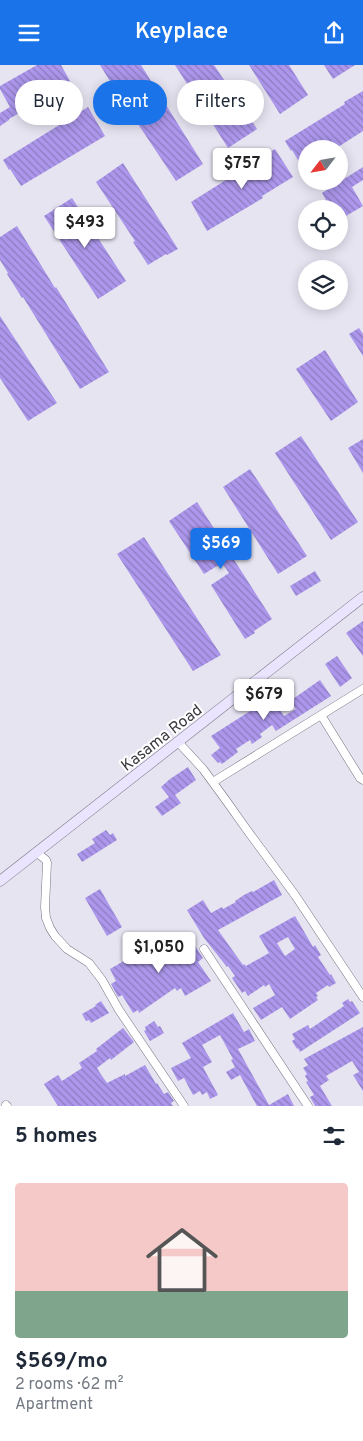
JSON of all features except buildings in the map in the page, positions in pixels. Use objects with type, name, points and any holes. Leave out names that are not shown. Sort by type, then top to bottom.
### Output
[{"type":"street","name":"Kasama Road","points":[[0,881],[363,597]]},
{"type":"street","points":[[213,781],[363,689]]},
{"type":"street","points":[[321,715],[363,780]]},
{"type":"street","points":[[178,742],[213,781],[295,895],[363,997]]},
{"type":"street","points":[[36,852],[47,863],[45,907],[46,918],[50,928],[67,949],[89,963],[102,980],[119,1010],[184,1106]]},
{"type":"street","points":[[204,949],[308,1106]]}]
